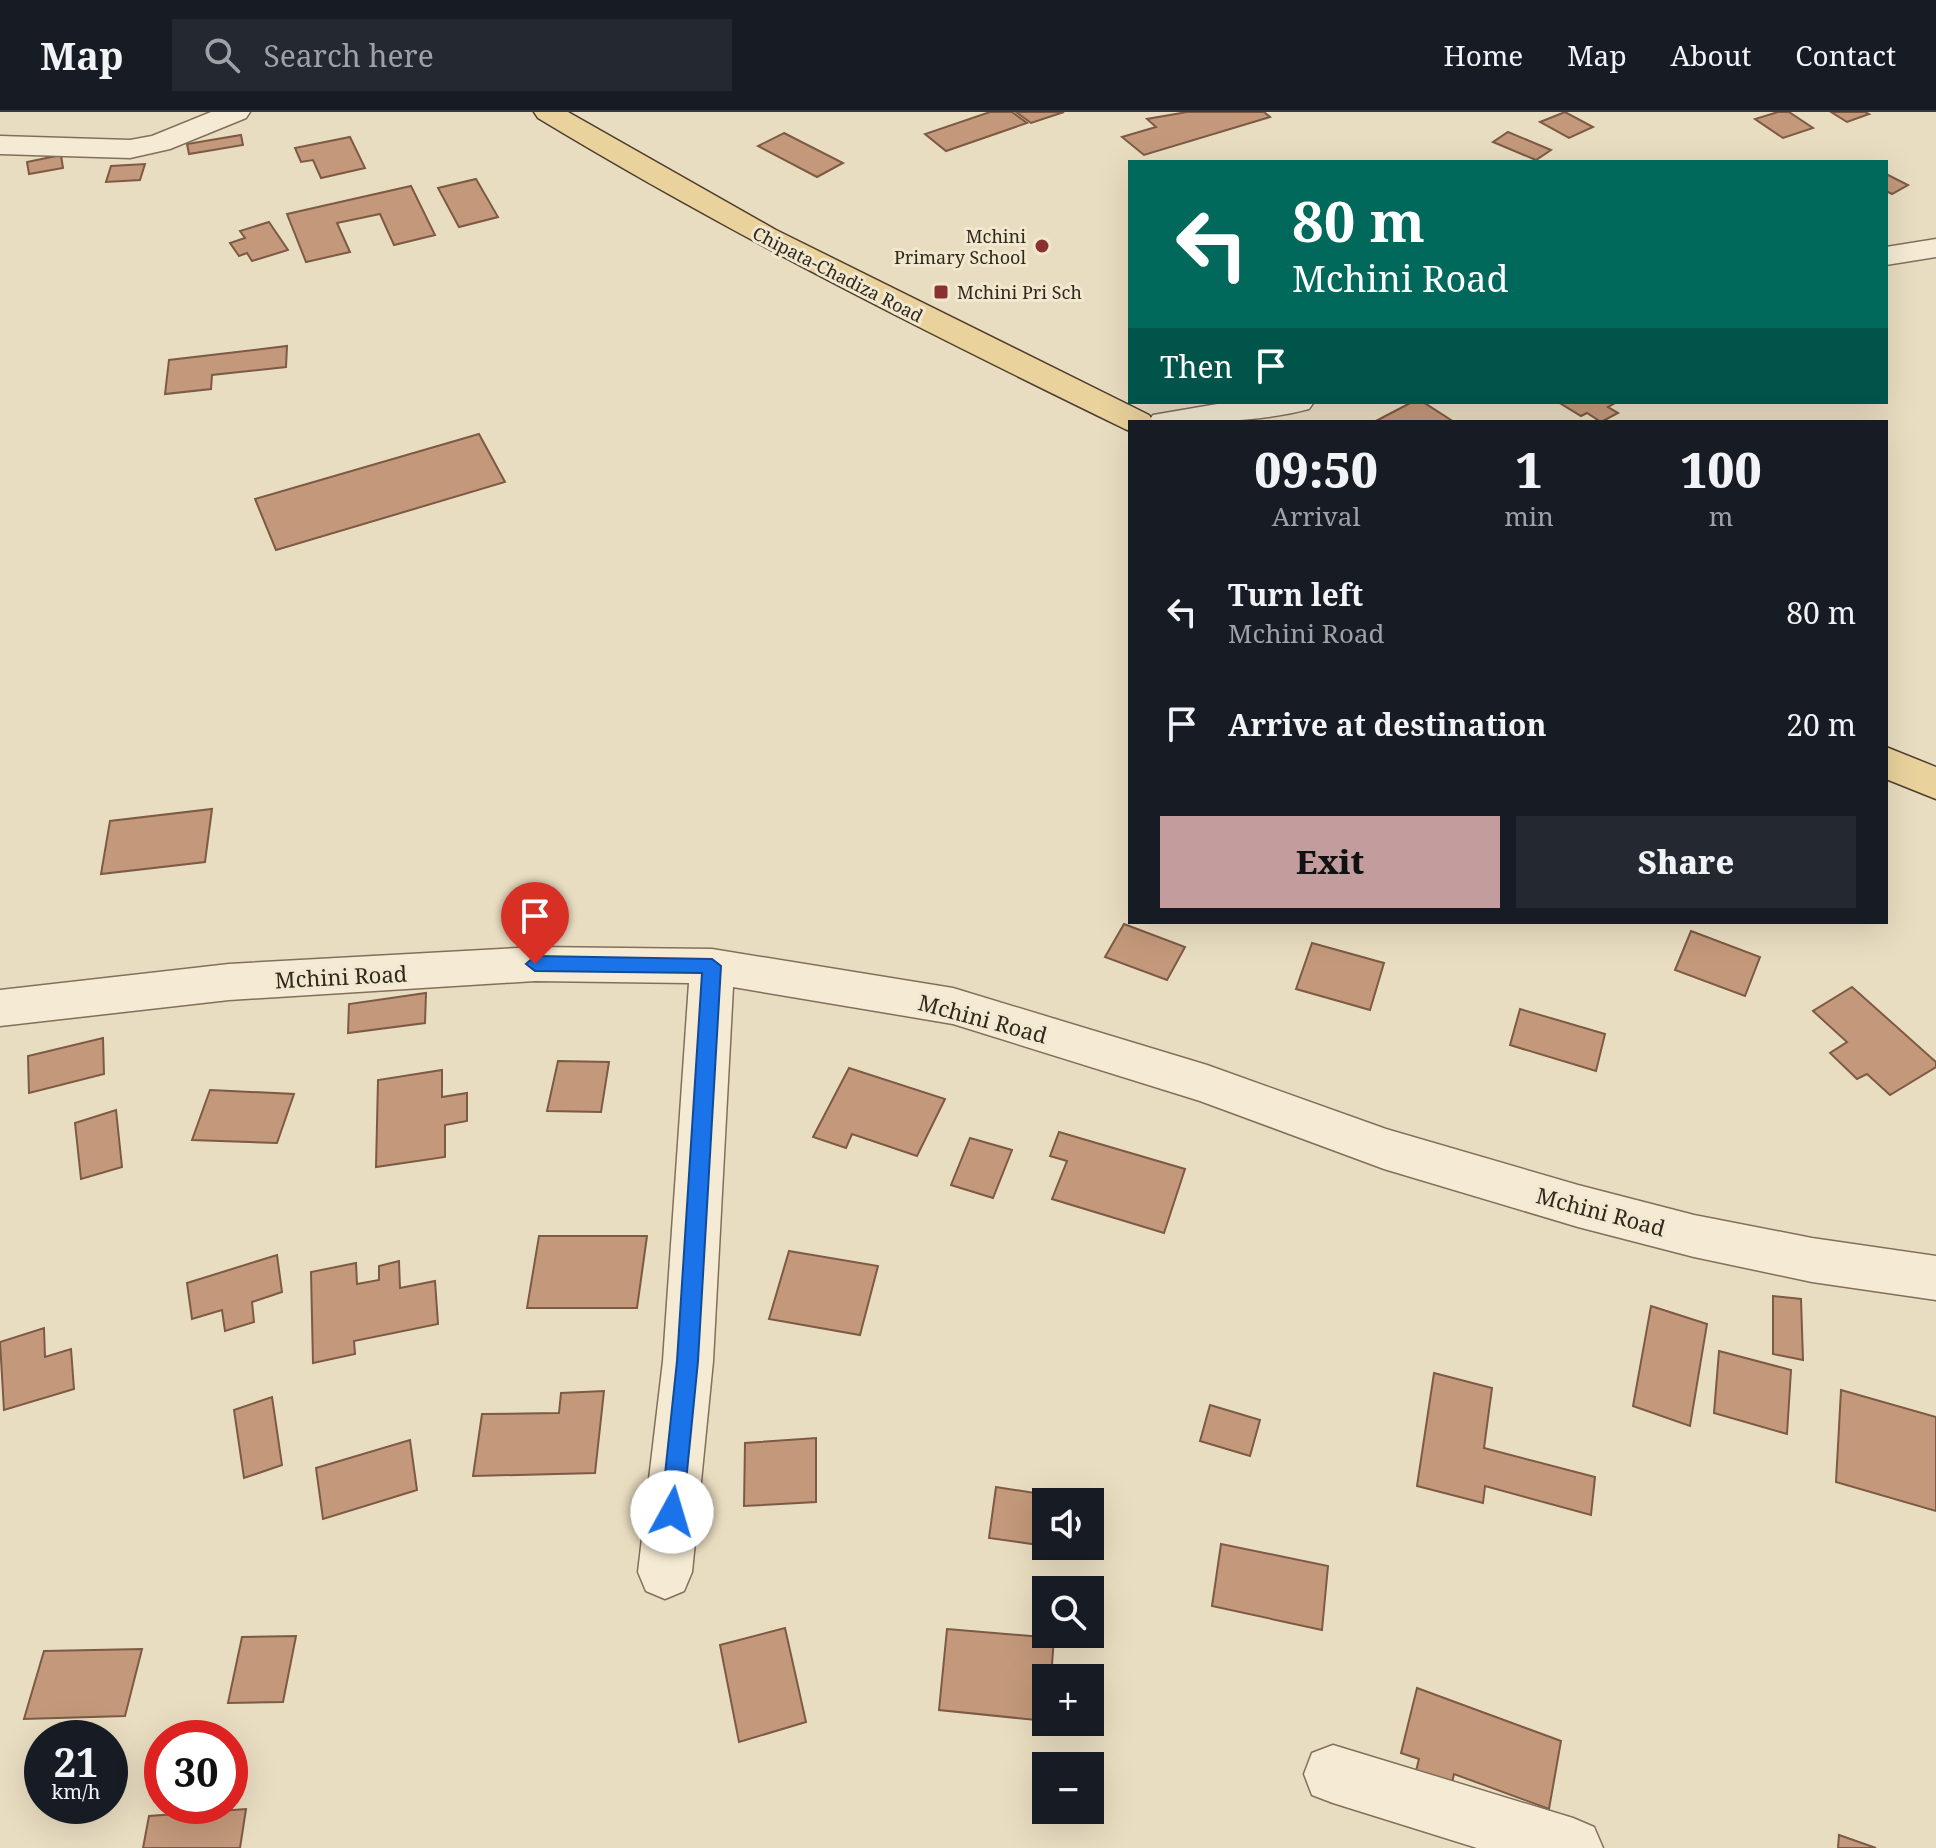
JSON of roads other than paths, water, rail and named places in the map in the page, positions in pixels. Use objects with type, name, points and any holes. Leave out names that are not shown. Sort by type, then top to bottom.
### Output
[{"type":"main road","name":"Chipata-Chadiza Road","points":[[548,112],[638,167],[842,279],[1133,420]]},
{"type":"main road","points":[[1888,763],[1936,784]]},
{"type":"street","points":[[0,145],[130,149],[160,143],[236,112]]},
{"type":"street","points":[[1888,256],[1936,248]]},
{"type":"street","points":[[1178,420],[1284,404]]},
{"type":"street","name":"Mchini Road","points":[[0,1008],[229,982],[535,964],[712,966],[953,1006],[1207,1084],[1384,1149],[1578,1206],[1694,1236],[1812,1260],[1936,1278]]},
{"type":"street","points":[[665,1572],[688,1361],[712,966]]},
{"type":"street","points":[[1333,1774],[1573,1848]]},
{"type":"place","name":"Mchini Primary School","points":[[1042,246]]},
{"type":"place","name":"Mchini Pri Sch","points":[[941,292]]}]
